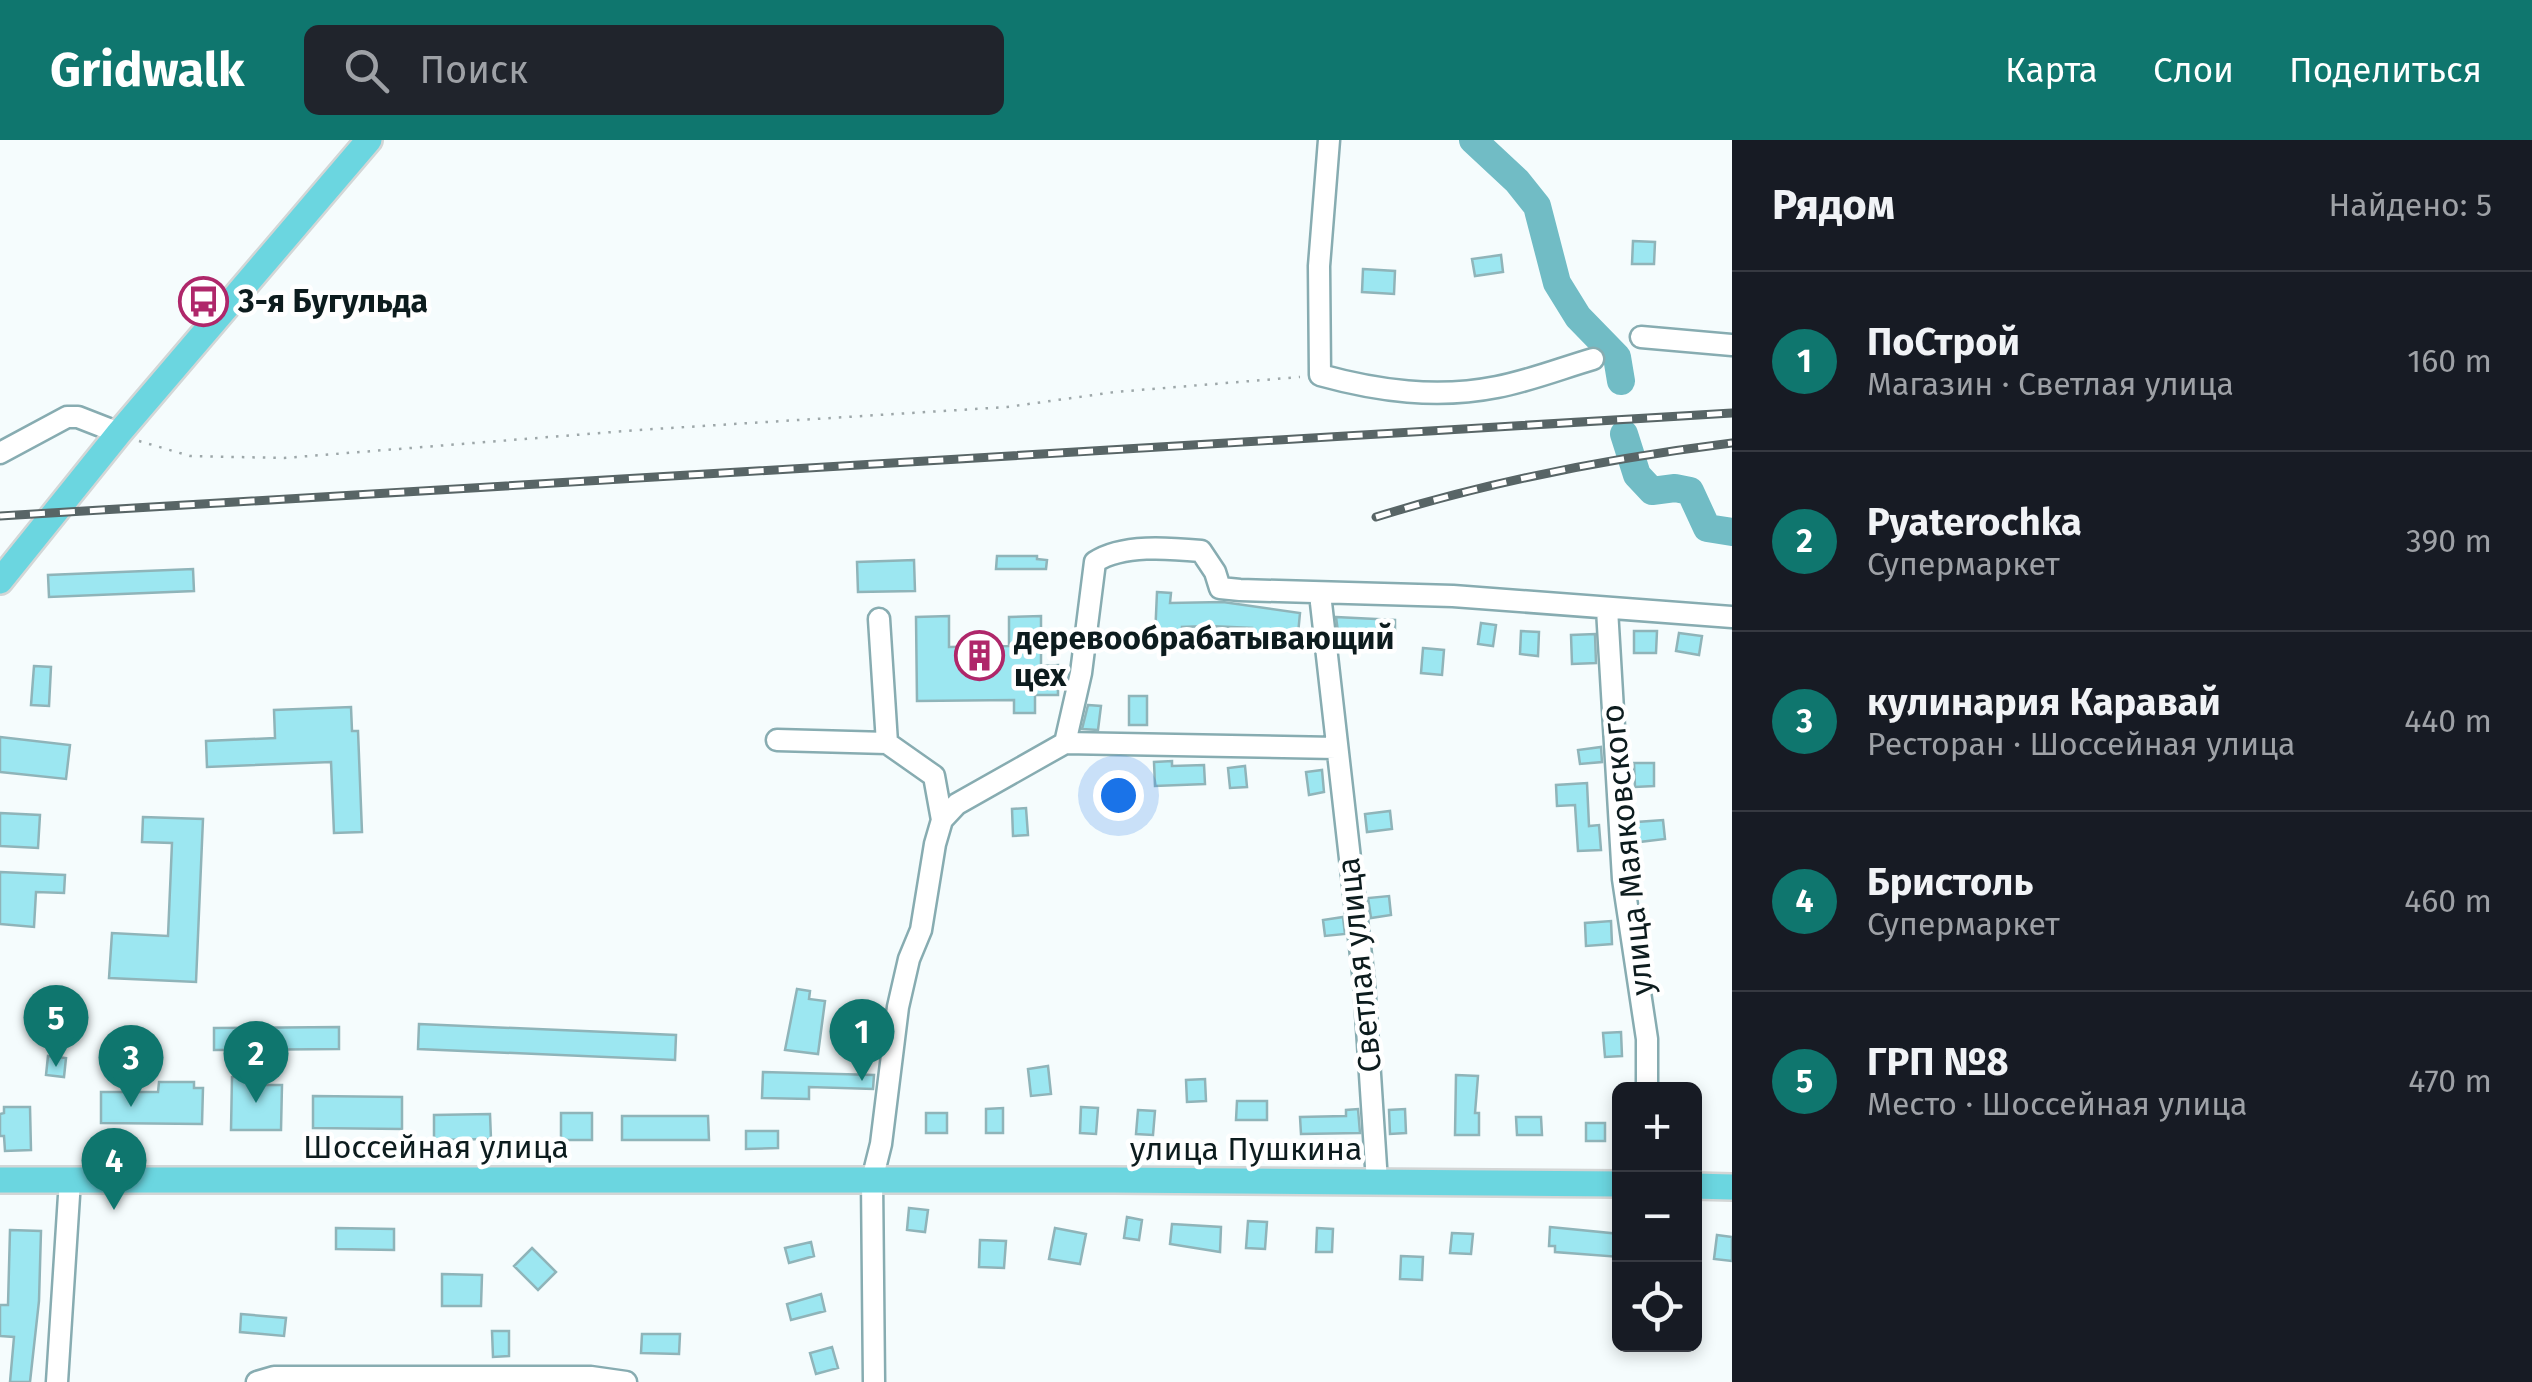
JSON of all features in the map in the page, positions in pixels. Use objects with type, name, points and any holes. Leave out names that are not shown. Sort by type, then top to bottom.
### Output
[{"type":"main road","points":[[0,581],[119,433],[369,140]]},
{"type":"main road","name":"Шоссейная улица","points":[[0,1180],[872,1180]]},
{"type":"main road","name":"улица Пушкина","points":[[872,1180],[1612,1184]]},
{"type":"main road","points":[[1702,1186],[1732,1187]]},
{"type":"street","points":[[1329,141],[1319,266],[1320,374],[1392,390],[1456,392],[1497,387],[1594,359]]},
{"type":"street","points":[[1641,337],[1732,345]]},
{"type":"street","points":[[0,453],[67,416],[119,433]]},
{"type":"street","points":[[1065,743],[1081,673],[1095,562],[1109,553],[1179,549],[1201,552],[1215,572],[1220,588],[1453,596],[1732,617]]},
{"type":"street","name":"Светлая улица","points":[[1320,594],[1364,982],[1378,1182]]},
{"type":"street","name":"улица Маяковского","points":[[1606,610],[1623,879],[1647,1039],[1648,1082]]},
{"type":"street","points":[[879,619],[887,743]]},
{"type":"street","points":[[777,740],[887,743],[934,776],[942,820],[921,930],[909,958],[898,1007],[881,1144],[872,1180],[874,1382]]},
{"type":"street","points":[[942,820],[958,804],[1065,743],[1336,748]]},
{"type":"street","points":[[57,1382],[70,1180]]},
{"type":"street","points":[[257,1382],[274,1377],[591,1377],[626,1382]]},
{"type":"path","points":[[119,433],[190,456],[284,458],[638,430],[1007,407],[1116,392],[1320,374]]},
{"type":"building","points":[[1633,241],[1655,242],[1654,264],[1632,264]]},
{"type":"building","points":[[1501,255],[1503,272],[1475,276],[1472,259]]},
{"type":"building","points":[[1363,269],[1395,271],[1394,294],[1362,292]]},
{"type":"building","points":[[997,556],[1037,556],[1047,560],[1046,569],[996,569]]},
{"type":"building","points":[[914,560],[915,591],[858,592],[857,562]]},
{"type":"building","points":[[193,569],[194,591],[49,597],[48,575]]},
{"type":"building","points":[[1157,592],[1171,593],[1170,603],[1223,602],[1300,613],[1298,634],[1273,632],[1273,637],[1251,635],[1252,628],[1209,626],[1182,627],[1182,639],[1155,637]]},
{"type":"building","name":"деревообрабатывающий цех","points":[[949,616],[949,647],[1009,646],[1009,617],[1041,616],[1041,666],[1058,665],[1058,695],[1035,695],[1035,713],[1014,713],[1014,700],[917,701],[916,617]]},
{"type":"building","points":[[1336,617],[1395,620],[1395,647],[1375,647],[1375,639],[1339,640]]},
{"type":"building","points":[[1481,623],[1496,625],[1493,646],[1478,644]]},
{"type":"building","points":[[1521,631],[1539,632],[1538,656],[1520,654]]},
{"type":"building","points":[[1634,631],[1657,631],[1656,653],[1634,653]]},
{"type":"building","points":[[1679,633],[1702,636],[1699,655],[1676,651]]},
{"type":"building","points":[[1595,634],[1596,663],[1572,664],[1571,635]]},
{"type":"building","points":[[1423,648],[1444,650],[1442,675],[1421,673]]},
{"type":"building","points":[[34,666],[51,667],[49,706],[31,705]]},
{"type":"building","points":[[1129,696],[1147,696],[1147,725],[1129,725]]},
{"type":"building","points":[[1088,705],[1101,706],[1098,730],[1082,729]]},
{"type":"building","points":[[351,707],[352,731],[358,731],[362,832],[334,833],[331,762],[207,767],[206,741],[275,738],[274,710]]},
{"type":"building","points":[[0,737],[70,745],[66,779],[0,772]]},
{"type":"building","points":[[1601,747],[1602,762],[1580,764],[1578,750]]},
{"type":"building","points":[[1172,761],[1172,766],[1204,765],[1205,784],[1155,786],[1154,762]]},
{"type":"building","points":[[1634,763],[1654,763],[1654,786],[1635,787]]},
{"type":"building","points":[[1245,766],[1247,787],[1230,788],[1228,768]]},
{"type":"building","points":[[1322,770],[1324,792],[1309,795],[1306,772]]},
{"type":"building","points":[[1587,783],[1589,826],[1599,825],[1601,850],[1578,851],[1575,805],[1557,806],[1556,785]]},
{"type":"building","points":[[1026,808],[1028,835],[1013,836],[1012,809]]},
{"type":"building","points":[[1390,811],[1392,829],[1367,832],[1365,814]]},
{"type":"building","points":[[0,813],[40,815],[38,848],[0,846]]},
{"type":"building","points":[[143,817],[203,819],[196,982],[109,978],[112,933],[168,936],[172,843],[142,842]]},
{"type":"building","points":[[1663,820],[1665,839],[1639,842],[1637,822]]},
{"type":"building","points":[[0,872],[65,875],[64,893],[36,892],[34,927],[0,924]]},
{"type":"building","points":[[1389,896],[1391,915],[1371,918],[1368,898]]},
{"type":"building","points":[[1343,917],[1345,934],[1325,936],[1323,920]]},
{"type":"building","points":[[1611,921],[1612,944],[1586,946],[1585,923]]},
{"type":"building","points":[[797,989],[810,991],[809,999],[825,1001],[818,1054],[785,1050]]},
{"type":"building","points":[[419,1024],[676,1035],[675,1060],[418,1049]]},
{"type":"building","points":[[339,1027],[339,1049],[214,1050],[214,1028]]},
{"type":"building","points":[[1621,1032],[1622,1056],[1605,1057],[1603,1033]]},
{"type":"building","points":[[48,1056],[66,1058],[64,1077],[46,1075]]},
{"type":"building","points":[[1048,1066],[1051,1094],[1031,1096],[1028,1069]]},
{"type":"building","points":[[763,1072],[874,1075],[873,1089],[809,1087],[809,1099],[762,1098]]},
{"type":"building","points":[[1456,1075],[1478,1076],[1475,1113],[1479,1113],[1479,1135],[1455,1135]]},
{"type":"building","points":[[232,1077],[258,1077],[258,1085],[282,1085],[281,1130],[231,1130]]},
{"type":"building","points":[[1205,1079],[1206,1101],[1187,1102],[1186,1080]]},
{"type":"building","points":[[159,1082],[194,1082],[194,1088],[203,1088],[202,1124],[101,1123],[101,1092],[158,1092]]},
{"type":"building","points":[[313,1096],[402,1097],[402,1129],[313,1128]]},
{"type":"building","points":[[1237,1101],[1267,1101],[1267,1120],[1236,1120]]},
{"type":"building","points":[[4,1107],[30,1107],[31,1150],[5,1151],[4,1136],[0,1136],[0,1114]]},
{"type":"building","points":[[1081,1107],[1098,1108],[1096,1134],[1080,1133]]},
{"type":"building","points":[[1003,1108],[1003,1133],[986,1133],[986,1109]]},
{"type":"building","points":[[1358,1109],[1360,1133],[1301,1134],[1300,1117],[1346,1116],[1346,1110]]},
{"type":"building","points":[[1405,1109],[1406,1133],[1390,1134],[1389,1110]]},
{"type":"building","points":[[1138,1110],[1155,1111],[1153,1135],[1136,1134]]},
{"type":"building","points":[[561,1113],[592,1113],[592,1140],[561,1140]]},
{"type":"building","points":[[926,1113],[947,1113],[947,1133],[926,1133]]},
{"type":"building","points":[[490,1114],[491,1139],[434,1140],[434,1115]]},
{"type":"building","points":[[622,1116],[708,1116],[709,1140],[622,1140]]},
{"type":"building","points":[[1516,1117],[1541,1117],[1542,1135],[1517,1135]]},
{"type":"building","points":[[1586,1123],[1605,1123],[1605,1141],[1586,1141]]},
{"type":"building","points":[[746,1131],[778,1131],[778,1148],[746,1149]]},
{"type":"building","points":[[909,1208],[928,1210],[925,1232],[907,1230]]},
{"type":"building","points":[[1127,1217],[1142,1220],[1139,1240],[1124,1238]]},
{"type":"building","points":[[1248,1221],[1267,1222],[1265,1249],[1246,1248]]},
{"type":"building","points":[[1172,1224],[1221,1227],[1220,1252],[1170,1244]]},
{"type":"building","points":[[1550,1227],[1612,1233],[1612,1256],[1555,1252],[1555,1246],[1549,1246]]},
{"type":"building","points":[[336,1228],[394,1229],[394,1250],[336,1249]]},
{"type":"building","points":[[1055,1228],[1086,1234],[1080,1264],[1049,1259]]},
{"type":"building","points":[[1317,1228],[1333,1229],[1332,1252],[1316,1252]]},
{"type":"building","points":[[10,1230],[41,1231],[39,1301],[30,1382],[10,1382],[14,1337],[0,1336],[0,1305],[8,1305]]},
{"type":"building","points":[[1452,1233],[1473,1234],[1471,1254],[1450,1253]]},
{"type":"building","points":[[1717,1235],[1732,1237],[1732,1261],[1714,1259]]},
{"type":"building","points":[[980,1240],[1006,1241],[1004,1268],[979,1267]]},
{"type":"building","points":[[811,1242],[814,1256],[789,1263],[785,1248]]},
{"type":"building","points":[[532,1248],[556,1272],[538,1290],[514,1266]]},
{"type":"building","points":[[1401,1256],[1423,1257],[1422,1280],[1400,1279]]},
{"type":"building","points":[[442,1274],[482,1275],[481,1306],[442,1306]]},
{"type":"building","points":[[821,1294],[825,1311],[791,1320],[787,1304]]},
{"type":"building","points":[[241,1314],[286,1318],[284,1336],[240,1332]]},
{"type":"building","points":[[492,1331],[509,1331],[509,1356],[493,1357]]},
{"type":"building","points":[[642,1334],[680,1334],[679,1354],[641,1353]]},
{"type":"building","points":[[832,1347],[838,1368],[816,1374],[810,1353]]},
{"type":"waterway","points":[[1473,140],[1517,181],[1537,206],[1557,283],[1578,317],[1617,357],[1621,381]]},
{"type":"waterway","points":[[1624,434],[1637,475],[1652,491],[1690,491],[1707,528],[1732,532]]},
{"type":"railway","points":[[0,516],[1732,413]]},
{"type":"railway","points":[[1376,517],[1552,472],[1732,443]]},
{"type":"place","name":"3-я Бугульда","points":[[203,301]]},
{"type":"place","name":"деревообрабатывающий цех","points":[[979,656]]},
{"type":"place","name":"ГРП №8","points":[[56,1067]]},
{"type":"place","name":"ПоСтрой","points":[[862,1081]]},
{"type":"place","name":"Pyaterochka","points":[[256,1103]]},
{"type":"place","name":"кулинария Каравай","points":[[131,1107]]},
{"type":"place","name":"Бристоль","points":[[114,1210]]}]
